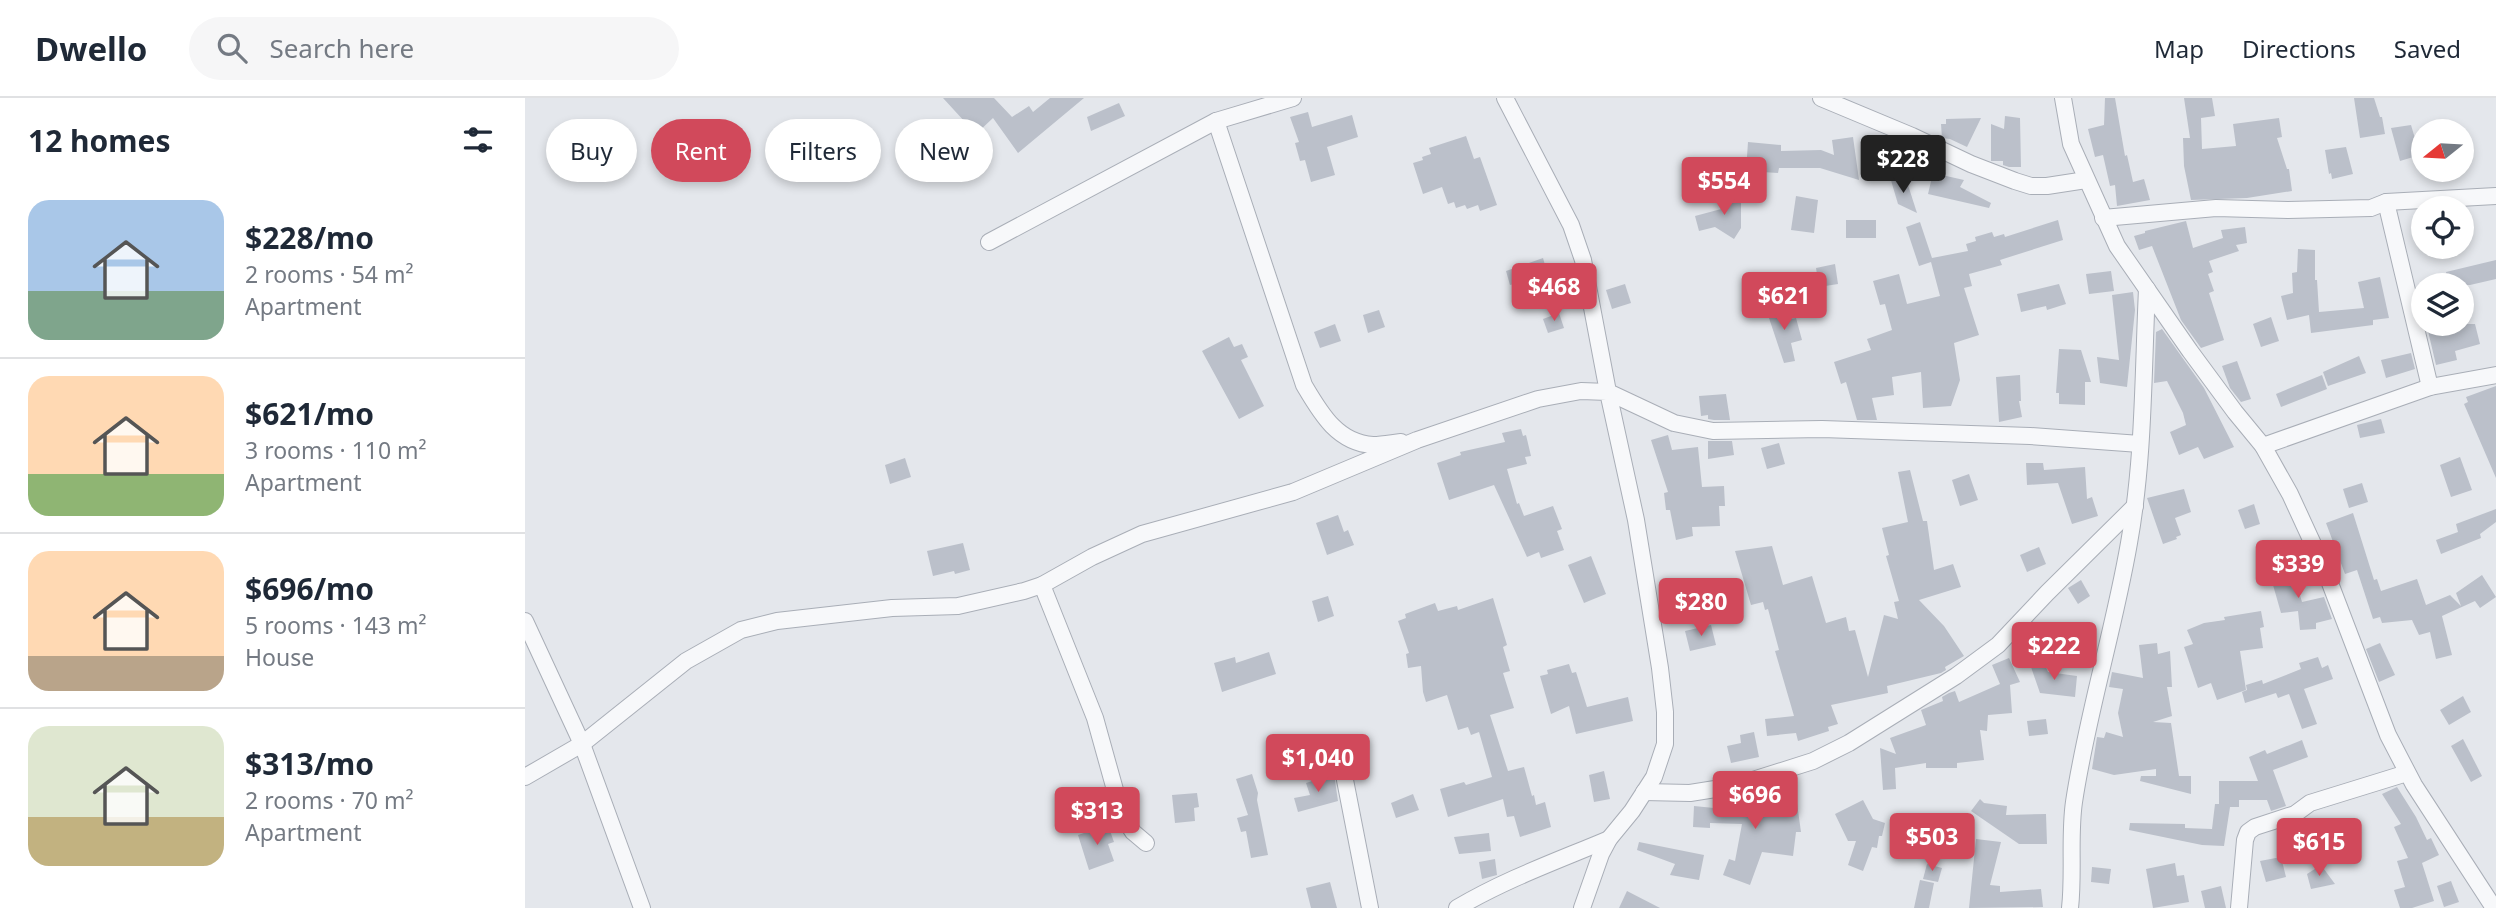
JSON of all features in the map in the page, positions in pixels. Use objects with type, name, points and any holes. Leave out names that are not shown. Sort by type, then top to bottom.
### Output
[{"type":"street","points":[[989,242],[1216,121],[1293,98]]},
{"type":"street","points":[[1505,98],[1571,225],[1583,260],[1636,520],[1665,712],[1665,744],[1654,777],[1609,839],[1582,908]]},
{"type":"street","points":[[1821,98],[2031,186],[2086,180]]},
{"type":"street","points":[[2063,98],[2071,144],[2117,246],[2235,412],[2263,446],[2290,494],[2325,570],[2388,734],[2407,773],[2494,908]]},
{"type":"street","points":[[1216,121],[1304,385],[1324,418],[1344,437],[1371,445],[1417,440]]},
{"type":"street","points":[[2103,218],[2216,208],[2371,208],[2386,202],[2496,196]]},
{"type":"street","points":[[2386,202],[2430,387]]},
{"type":"street","points":[[2070,908],[2073,880],[2073,805],[2113,626],[2135,506],[2147,289]]},
{"type":"street","points":[[2263,446],[2430,387],[2496,375]]},
{"type":"street","points":[[525,776],[582,744],[686,662],[741,630],[777,621],[893,608],[958,606],[1002,597],[1042,585],[1092,557],[1142,534],[1293,492],[1417,440],[1538,399],[1581,391],[1608,392],[1674,423],[1713,431],[1822,429],[2030,436],[2140,444]]},
{"type":"street","points":[[1644,792],[1690,793],[1734,786],[1813,761],[1849,743],[1956,676],[1998,645],[2046,593],[2135,506]]},
{"type":"street","points":[[1042,585],[1095,718],[1122,815],[1133,832],[1146,843]]},
{"type":"street","points":[[525,621],[582,744],[642,908]]},
{"type":"street","points":[[2239,908],[2248,832],[2255,827],[2295,814],[2309,803],[2407,773]]},
{"type":"street","points":[[1345,780],[1370,908]]},
{"type":"street","points":[[1457,908],[1487,890],[1609,839]]},
{"type":"building","points":[[943,98],[994,98],[1012,117],[1029,106],[1033,112],[1050,98],[1084,98],[1018,153],[993,118],[962,119]]},
{"type":"building","points":[[2105,98],[2115,98],[2125,156],[2127,155],[2133,182],[2144,179],[2150,200],[2117,206],[2115,185],[2110,186],[2103,155],[2095,157],[2088,129],[2104,125]]},
{"type":"building","points":[[2184,98],[2212,98],[2215,116],[2201,118],[2202,149],[2236,146],[2233,124],[2279,118],[2282,137],[2277,138],[2289,169],[2292,191],[2247,198],[2191,200],[2184,166],[2183,138],[2190,138]]},
{"type":"building","points":[[2354,98],[2374,98],[2385,134],[2360,138]]},
{"type":"building","points":[[1119,103],[1125,116],[1091,131],[1087,117]]},
{"type":"building","points":[[1308,112],[1312,127],[1352,115],[1358,137],[1327,147],[1335,175],[1311,182],[1305,160],[1300,161],[1295,143],[1299,142],[1290,117]]},
{"type":"building","points":[[2005,116],[2020,118],[2021,167],[2003,165],[2003,161],[1991,161],[1991,124],[2004,129]]},
{"type":"building","points":[[1981,118],[1967,147],[1942,138],[1941,124],[1946,124],[1946,119]]},
{"type":"building","points":[[2411,125],[2411,158],[2400,161],[2391,128]]},
{"type":"building","points":[[1466,136],[1474,159],[1480,157],[1497,205],[1480,211],[1478,205],[1467,209],[1465,205],[1456,208],[1454,202],[1448,204],[1442,187],[1423,194],[1413,163],[1431,154],[1429,148]]},
{"type":"building","points":[[1853,137],[1859,180],[1820,168],[1779,168],[1778,173],[1746,171],[1748,142],[1781,145],[1781,151],[1821,150],[1834,155],[1832,140]]},
{"type":"building","points":[[2346,147],[2353,174],[2332,179],[2325,150]]},
{"type":"building","points":[[1933,173],[1964,180],[1960,187],[1991,203],[1989,208],[1928,194]]},
{"type":"building","points":[[1890,177],[1908,185],[1917,213],[1898,204]]},
{"type":"building","points":[[1725,195],[1741,195],[1741,228],[1734,239],[1715,227],[1699,231],[1695,216],[1725,208]]},
{"type":"building","points":[[1796,196],[1818,200],[1814,233],[1791,230]]},
{"type":"building","points":[[1846,220],[1876,220],[1876,238],[1846,238]]},
{"type":"building","points":[[2058,220],[2063,240],[2000,260],[2002,265],[1969,274],[1972,286],[1964,288],[1979,335],[1954,343],[1960,380],[1951,406],[1923,408],[1921,372],[1892,377],[1894,395],[1872,398],[1877,420],[1857,420],[1846,382],[1841,384],[1834,362],[1871,350],[1867,339],[1892,330],[1885,304],[1880,305],[1873,281],[1899,274],[1907,304],[1940,296],[1931,262],[1919,266],[1906,227],[1920,222],[1932,258],[1968,251],[1966,244],[1976,241],[1975,237],[1992,232],[1994,237],[2004,234],[2005,237]]},
{"type":"building","points":[[2186,221],[2193,248],[2223,238],[2221,230],[2245,227],[2247,243],[2236,245],[2239,251],[2209,261],[2213,272],[2208,274],[2214,291],[2209,293],[2224,340],[2201,348],[2181,320],[2152,246],[2139,250],[2134,236]]},
{"type":"building","points":[[2298,249],[2315,250],[2319,312],[2364,308],[2358,282],[2380,277],[2389,318],[2373,320],[2373,325],[2311,333],[2309,315],[2287,320],[2281,296],[2293,293],[2292,273],[2297,272]]},
{"type":"building","points":[[1543,258],[1550,282],[1532,288],[1535,301],[1518,305],[1514,284],[1510,285],[1506,271]]},
{"type":"building","points":[[2496,260],[2496,279],[2474,284],[2474,273],[2446,272]]},
{"type":"building","points":[[1835,264],[1838,284],[1819,287],[1816,268]]},
{"type":"building","points":[[2111,271],[2114,291],[2089,294],[2086,274]]},
{"type":"building","points":[[1625,284],[1631,303],[1612,309],[1606,290]]},
{"type":"building","points":[[2059,284],[2066,304],[2047,310],[2046,306],[2021,312],[2017,294]]},
{"type":"building","points":[[2133,292],[2135,310],[2127,387],[2100,383],[2097,357],[2119,360],[2112,295]]},
{"type":"building","points":[[1783,305],[1786,320],[1796,318],[1802,340],[1791,343],[1795,361],[1784,363],[1766,309]]},
{"type":"building","points":[[1379,310],[1385,327],[1368,333],[1363,315]]},
{"type":"building","points":[[1559,313],[1564,328],[1548,333],[1543,319]]},
{"type":"building","points":[[2271,317],[2279,341],[2261,347],[2253,324]]},
{"type":"building","points":[[1335,324],[1341,341],[1320,348],[1314,332]]},
{"type":"building","points":[[2475,324],[2480,344],[2455,351],[2457,360],[2436,365],[2429,336],[2474,336]]},
{"type":"building","points":[[2162,329],[2204,388],[2234,447],[2204,459],[2198,447],[2179,455],[2170,432],[2186,425],[2183,413],[2167,381],[2154,383],[2156,332]]},
{"type":"building","points":[[1229,337],[1234,347],[1242,344],[1248,357],[1241,360],[1264,406],[1239,419],[1202,351]]},
{"type":"building","points":[[2059,349],[2081,350],[2091,382],[2085,382],[2085,405],[2059,404],[2059,393],[2056,393]]},
{"type":"building","points":[[2411,353],[2415,369],[2386,378],[2381,360]]},
{"type":"building","points":[[2359,356],[2366,373],[2328,386],[2323,372]]},
{"type":"building","points":[[2237,361],[2251,399],[2241,402],[2230,388],[2222,366]]},
{"type":"building","points":[[2020,375],[2019,401],[2022,417],[1999,422],[1996,377]]},
{"type":"building","points":[[2322,375],[2327,389],[2281,407],[2276,394]]},
{"type":"building","points":[[2496,386],[2496,478],[2464,404],[2468,402],[2466,397]]},
{"type":"building","points":[[1726,394],[1730,420],[1714,420],[1708,419],[1708,415],[1701,416],[1699,396]]},
{"type":"building","points":[[2381,419],[2385,433],[2360,438],[2357,425]]},
{"type":"building","points":[[1521,429],[1523,436],[1526,435],[1531,456],[1525,457],[1527,464],[1507,469],[1517,504],[1519,503],[1524,516],[1553,506],[1562,529],[1557,531],[1564,550],[1541,558],[1539,552],[1527,557],[1494,485],[1449,500],[1437,463],[1461,455],[1460,452],[1505,442],[1502,433]]},
{"type":"building","points":[[1668,435],[1672,450],[1698,447],[1702,487],[1724,486],[1725,506],[1719,506],[1720,526],[1692,527],[1693,536],[1676,540],[1670,510],[1666,510],[1664,493],[1668,492],[1651,440]]},
{"type":"building","points":[[1708,441],[1732,441],[1734,455],[1708,459]]},
{"type":"building","points":[[1779,443],[1785,464],[1767,469],[1761,448]]},
{"type":"building","points":[[2460,457],[2472,490],[2451,497],[2440,465]]},
{"type":"building","points":[[905,458],[911,477],[890,484],[885,465]]},
{"type":"building","points":[[2026,463],[2043,463],[2044,470],[2085,467],[2087,499],[2092,497],[2098,516],[2072,524],[2058,483],[2027,485]]},
{"type":"building","points":[[1910,470],[1923,521],[1927,521],[1934,570],[1953,564],[1961,587],[1919,600],[1944,626],[1964,656],[1945,667],[1946,670],[1941,673],[1887,686],[1888,693],[1831,705],[1838,724],[1828,727],[1829,731],[1798,741],[1796,733],[1767,736],[1765,719],[1794,716],[1775,651],[1779,650],[1768,609],[1765,610],[1763,602],[1751,605],[1735,551],[1772,546],[1783,585],[1812,576],[1826,623],[1846,617],[1849,631],[1855,630],[1868,677],[1884,615],[1898,619],[1894,602],[1899,601],[1886,556],[1889,555],[1882,528],[1908,522],[1898,472]]},
{"type":"building","points":[[1969,474],[1978,500],[1960,506],[1952,480]]},
{"type":"building","points":[[2362,483],[2368,502],[2349,508],[2343,489]]},
{"type":"building","points":[[2184,489],[2191,512],[2175,518],[2181,535],[2163,544],[2147,498]]},
{"type":"building","points":[[2254,504],[2260,524],[2245,529],[2238,510]]},
{"type":"building","points":[[2496,509],[2496,522],[2480,534],[2481,538],[2441,554],[2436,540],[2458,532],[2456,524]]},
{"type":"building","points":[[2353,513],[2374,580],[2377,579],[2381,591],[2417,579],[2426,605],[2450,595],[2461,606],[2456,593],[2482,575],[2496,597],[2480,608],[2475,601],[2442,616],[2452,655],[2436,659],[2430,632],[2419,635],[2412,620],[2382,623],[2380,617],[2373,619],[2357,570],[2345,574],[2326,523]]},
{"type":"building","points":[[1338,515],[1344,532],[1348,530],[1354,545],[1327,555],[1316,523]]},
{"type":"building","points":[[963,543],[970,570],[933,576],[927,551]]},
{"type":"building","points":[[2039,547],[2046,564],[2027,572],[2020,555]]},
{"type":"building","points":[[1591,556],[1606,594],[1584,603],[1568,565]]},
{"type":"building","points":[[2291,565],[2302,602],[2324,597],[2332,619],[2316,623],[2316,629],[2300,630],[2298,611],[2281,613],[2269,571]]},
{"type":"building","points":[[2081,580],[2090,596],[2078,604],[2068,588]]},
{"type":"building","points":[[1328,596],[1334,616],[1318,622],[1312,601]]},
{"type":"building","points":[[1493,598],[1507,645],[1503,647],[1510,671],[1503,673],[1514,708],[1490,715],[1508,771],[1524,767],[1536,805],[1545,802],[1551,827],[1520,837],[1514,816],[1507,817],[1503,799],[1448,817],[1440,789],[1492,777],[1479,732],[1471,735],[1468,727],[1458,730],[1447,695],[1426,702],[1421,666],[1408,668],[1406,654],[1409,653],[1398,621],[1406,618],[1405,614],[1435,603],[1438,611],[1457,606],[1458,610]]},
{"type":"building","points":[[2261,611],[2264,627],[2260,628],[2263,648],[2240,651],[2246,690],[2217,700],[2211,683],[2198,688],[2184,647],[2193,644],[2187,630],[2204,623],[2225,620],[2224,617]]},
{"type":"building","points":[[1711,625],[1716,645],[1690,651],[1685,631]]},
{"type":"building","points":[[2048,626],[2053,642],[2036,648],[2031,631]]},
{"type":"building","points":[[2157,643],[2158,654],[2170,651],[2172,687],[2167,687],[2172,716],[2153,722],[2171,723],[2179,776],[2191,776],[2191,794],[2140,781],[2141,776],[2156,776],[2156,769],[2114,775],[2092,769],[2097,737],[2104,738],[2106,732],[2123,737],[2118,713],[2123,689],[2109,687],[2112,672],[2143,678],[2139,645]]},
{"type":"building","points":[[2380,643],[2395,675],[2379,682],[2366,649]]},
{"type":"building","points":[[1269,652],[1276,674],[1222,692],[1214,663],[1235,657],[1236,663]]},
{"type":"building","points":[[2318,657],[2322,668],[2328,665],[2333,679],[2304,689],[2317,724],[2302,729],[2289,694],[2278,698],[2276,693],[2245,703],[2242,692],[2247,690],[2246,685],[2262,680],[2263,684],[2301,669],[2299,663]]},
{"type":"building","points":[[2009,658],[2020,682],[2010,685],[2012,713],[1988,715],[1987,731],[1980,730],[1984,760],[1957,763],[1957,768],[1926,768],[1926,763],[1895,768],[1896,789],[1883,790],[1880,748],[1896,754],[1890,738],[1926,725],[1921,710],[1943,701],[1942,697],[1949,693],[1955,691],[1959,702],[2000,684],[1992,665]]},
{"type":"building","points":[[2044,663],[2048,672],[2077,676],[2075,697],[2040,693],[2031,667]]},
{"type":"building","points":[[1569,664],[1572,673],[1576,672],[1587,707],[1628,697],[1633,721],[1576,734],[1569,706],[1551,714],[1540,676],[1548,674],[1547,670]]},
{"type":"building","points":[[2463,696],[2471,712],[2449,725],[2440,710]]},
{"type":"building","points":[[2046,719],[2048,734],[2029,736],[2027,721]]},
{"type":"building","points":[[1754,732],[1759,757],[1731,763],[1727,746],[1741,743],[1740,735]]},
{"type":"building","points":[[2463,739],[2482,776],[2471,782],[2451,746]]},
{"type":"building","points":[[2302,740],[2308,757],[2273,770],[2286,806],[2271,811],[2267,800],[2239,800],[2239,807],[2230,807],[2224,846],[2202,845],[2129,830],[2130,823],[2185,824],[2185,828],[2212,829],[2215,804],[2219,804],[2219,781],[2258,781],[2249,757],[2265,750],[2267,754]]},
{"type":"building","points":[[1604,771],[1610,799],[1594,802],[1589,775]]},
{"type":"building","points":[[1252,774],[1258,793],[1257,800],[1268,855],[1251,858],[1246,831],[1241,832],[1237,818],[1248,815],[1236,779]]},
{"type":"building","points":[[1334,774],[1338,801],[1298,812],[1294,798],[1310,795],[1306,783]]},
{"type":"building","points":[[2397,787],[2427,840],[2431,838],[2439,855],[2422,863],[2434,901],[2412,908],[2400,908],[2394,890],[2405,887],[2397,861],[2408,858],[2394,827],[2401,824],[2382,794]]},
{"type":"building","points":[[1197,793],[1199,807],[1194,808],[1195,821],[1175,823],[1172,795]]},
{"type":"building","points":[[1413,794],[1419,810],[1396,818],[1391,803]]},
{"type":"building","points":[[1796,796],[1801,832],[1796,832],[1793,856],[1762,852],[1750,885],[1723,875],[1729,859],[1735,861],[1742,824],[1710,823],[1710,828],[1693,827],[1694,806],[1724,809],[1724,802],[1762,802]]},
{"type":"building","points":[[1980,799],[1984,803],[2007,806],[2006,815],[2046,814],[2047,844],[2019,844],[1971,811]]},
{"type":"building","points":[[1863,800],[1873,819],[1885,823],[1877,848],[1872,847],[1863,871],[1848,865],[1856,841],[1848,841],[1835,814]]},
{"type":"building","points":[[1951,815],[1950,830],[1934,831],[1933,816]]},
{"type":"building","points":[[1108,825],[1114,842],[1108,844],[1114,861],[1089,870],[1078,835]]},
{"type":"building","points":[[1489,833],[1491,851],[1459,854],[1454,837]]},
{"type":"building","points":[[1976,839],[2001,842],[1990,885],[2000,886],[2000,892],[2041,889],[2043,907],[1969,908]]},
{"type":"building","points":[[1639,842],[1704,855],[1699,880],[1670,875],[1675,864],[1637,850]]},
{"type":"building","points":[[2281,857],[2286,877],[2266,882],[2260,861]]},
{"type":"building","points":[[1495,859],[1497,875],[1482,879],[1479,862]]},
{"type":"building","points":[[2175,863],[2177,876],[2184,875],[2189,902],[2153,908],[2146,869]]},
{"type":"building","points":[[1927,864],[1942,868],[1938,882],[1923,879]]},
{"type":"building","points":[[2321,865],[2335,884],[2311,889],[2307,874]]},
{"type":"building","points":[[2092,867],[2111,869],[2109,884],[2091,882]]},
{"type":"building","points":[[1920,880],[1934,883],[1929,908],[1914,908]]},
{"type":"building","points":[[2451,881],[2459,902],[2444,907],[2437,886]]},
{"type":"building","points":[[1330,882],[1337,908],[1311,908],[1306,888]]},
{"type":"building","points":[[2221,886],[2226,908],[2205,908],[2201,891]]},
{"type":"building","points":[[1627,891],[1660,908],[1619,908]]}]
